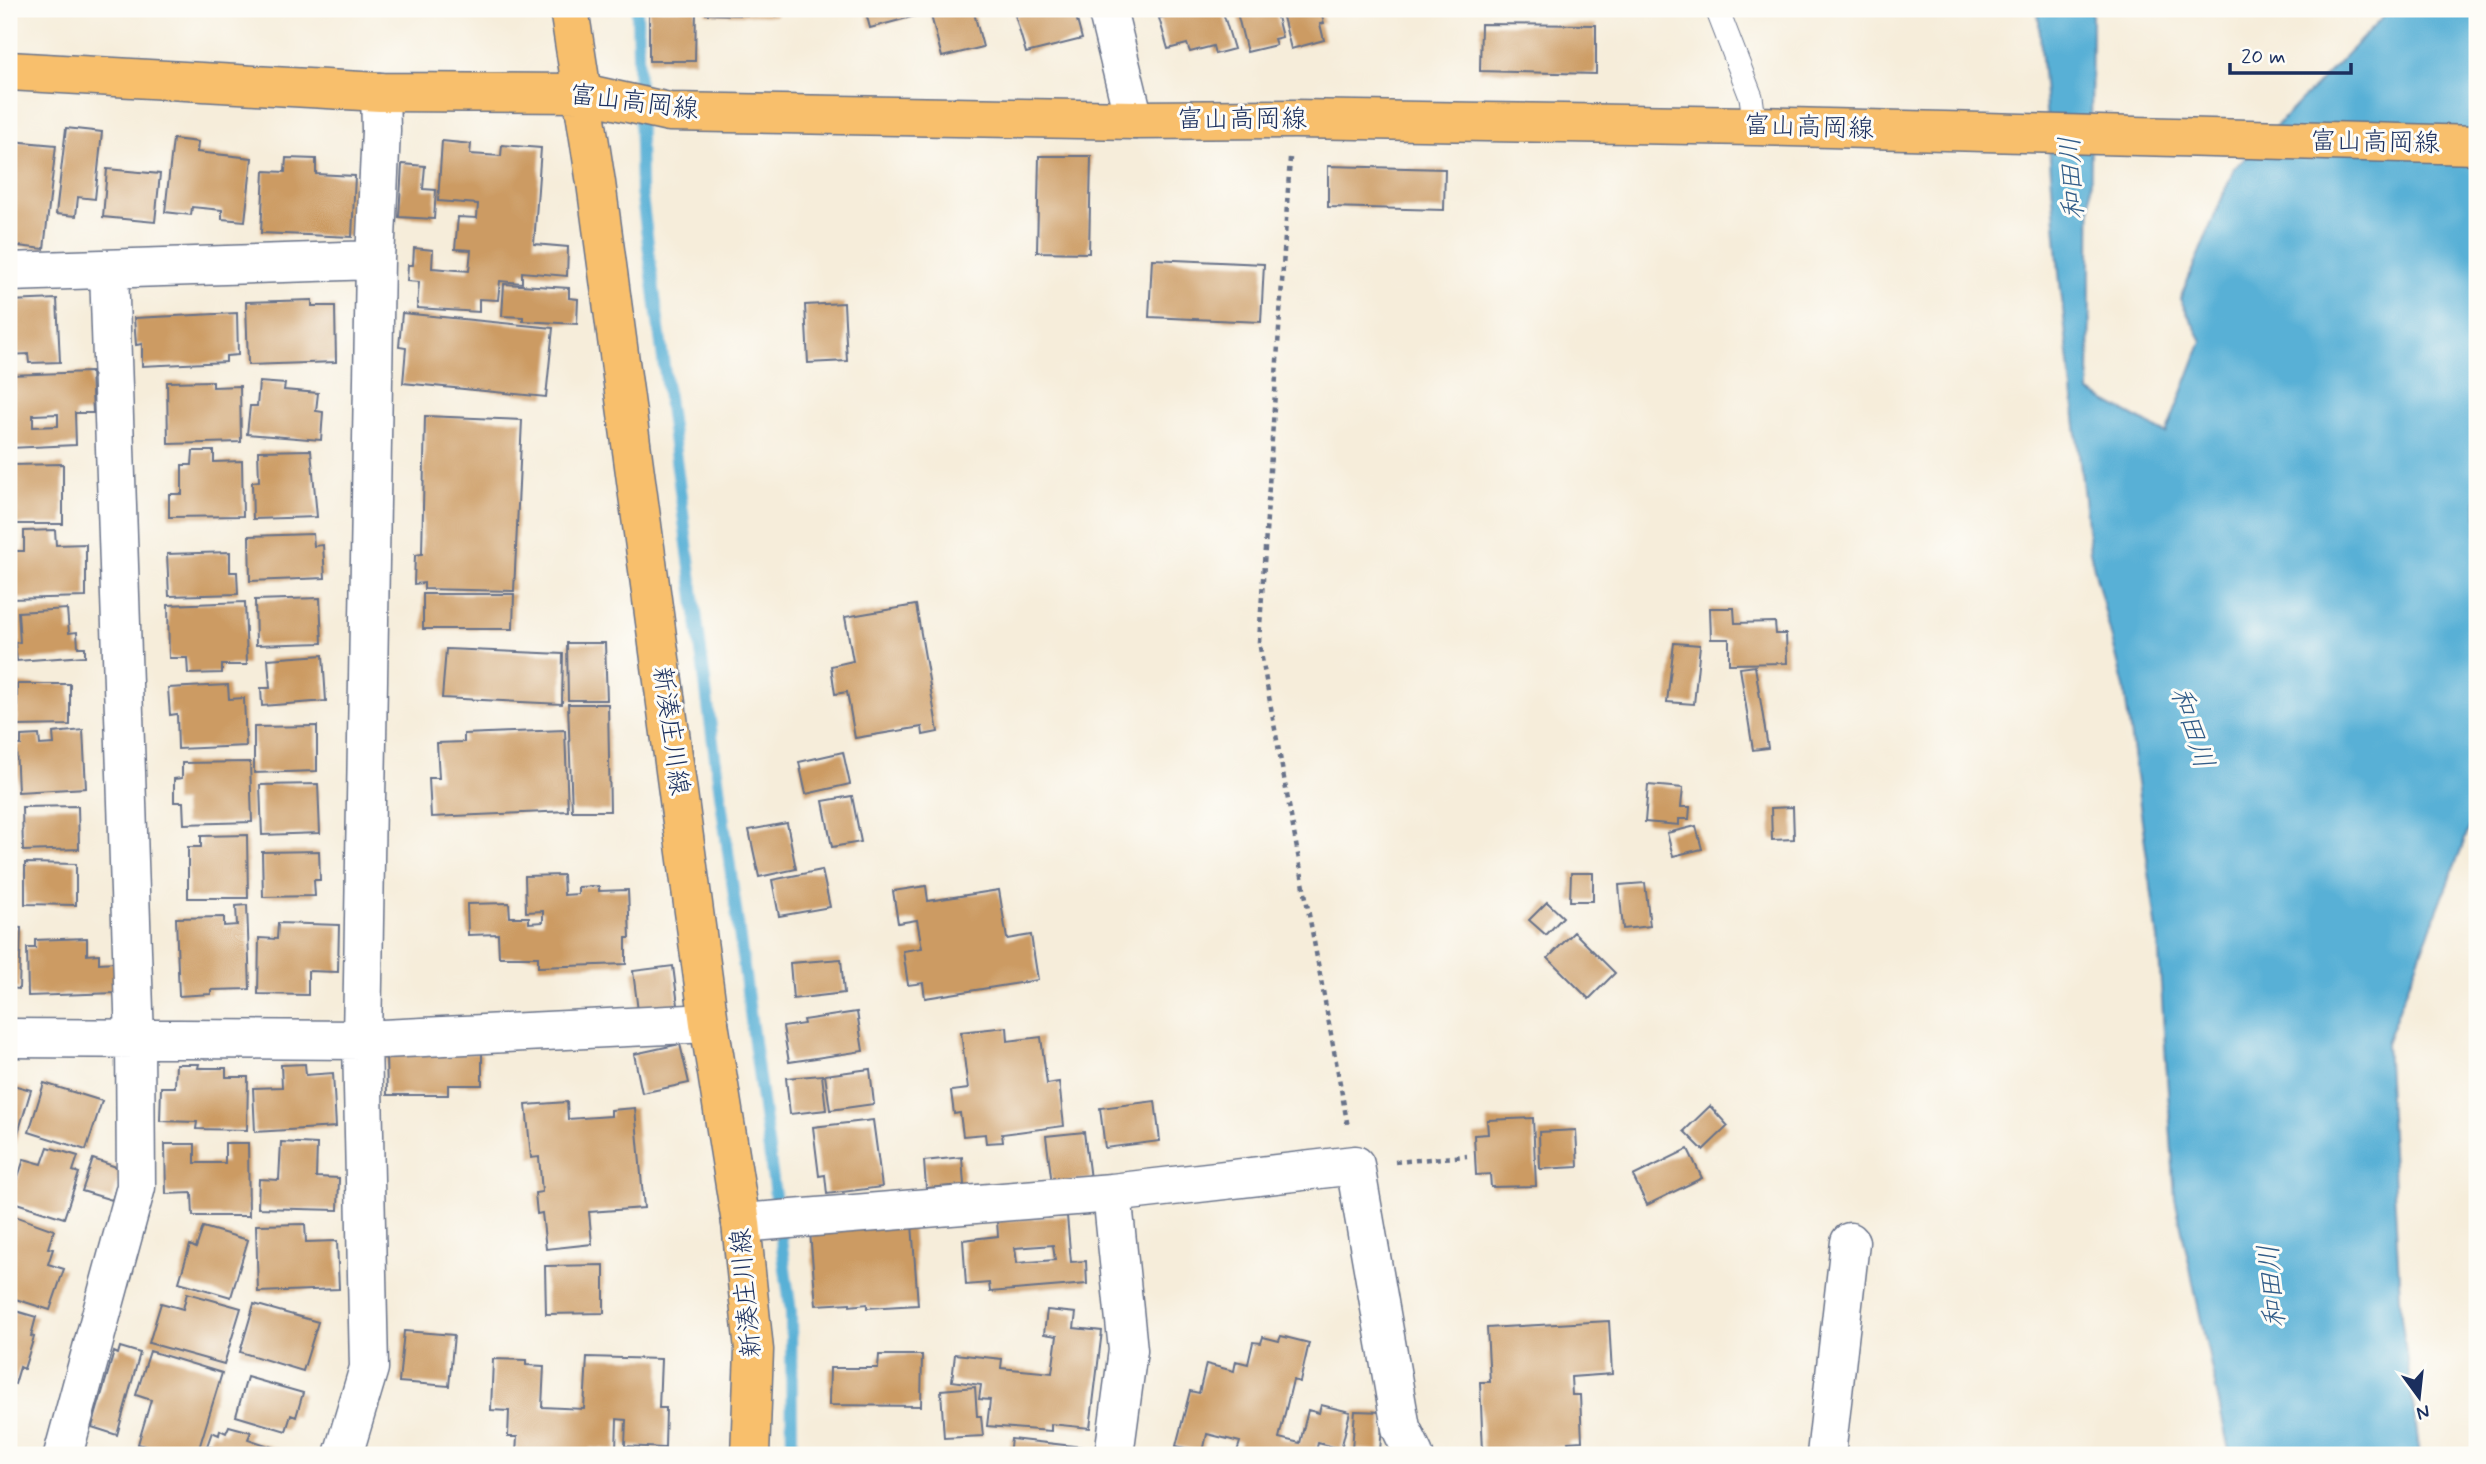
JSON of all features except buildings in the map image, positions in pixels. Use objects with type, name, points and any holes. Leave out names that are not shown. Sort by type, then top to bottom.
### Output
[{"type":"main road","name":"新湊庄川線","points":[[569,9],[583,93],[709,1023],[741,1223],[754,1350],[750,1455]]},
{"type":"main road","name":"富山高岡線","points":[[9,71],[380,92],[583,93],[669,112],[1763,127],[2477,145]]},
{"type":"street","points":[[1107,9],[1134,120]]},
{"type":"street","points":[[343,1455],[369,1368],[362,1040],[380,92]]},
{"type":"street","points":[[9,272],[375,260]]},
{"type":"street","points":[[63,1455],[136,1187],[135,1039],[109,270]]},
{"type":"street","points":[[9,1038],[362,1040],[709,1023]]},
{"type":"street","points":[[741,1223],[1112,1193],[1355,1165],[1401,1428],[1415,1455]]},
{"type":"street","points":[[1112,1193],[1128,1350],[1114,1455]]},
{"type":"street","points":[[1826,1455],[1850,1242]]},
{"type":"lane","points":[[1717,9],[1763,127]]},
{"type":"path","points":[[1294,119],[1259,642],[1355,1165],[1467,1156]]},
{"type":"water","name":"和田川","points":[[2038,9],[2092,9],[2089,392],[2166,434],[2202,341],[2180,299],[2234,169],[2391,9],[2477,9],[2477,808],[2386,1043],[2401,1316],[2420,1455],[2230,1455],[2175,1198],[2158,939],[2124,687],[2090,552],[2059,273]]},
{"type":"waterway","points":[[637,9],[641,190],[791,1312],[792,1455]]}]
